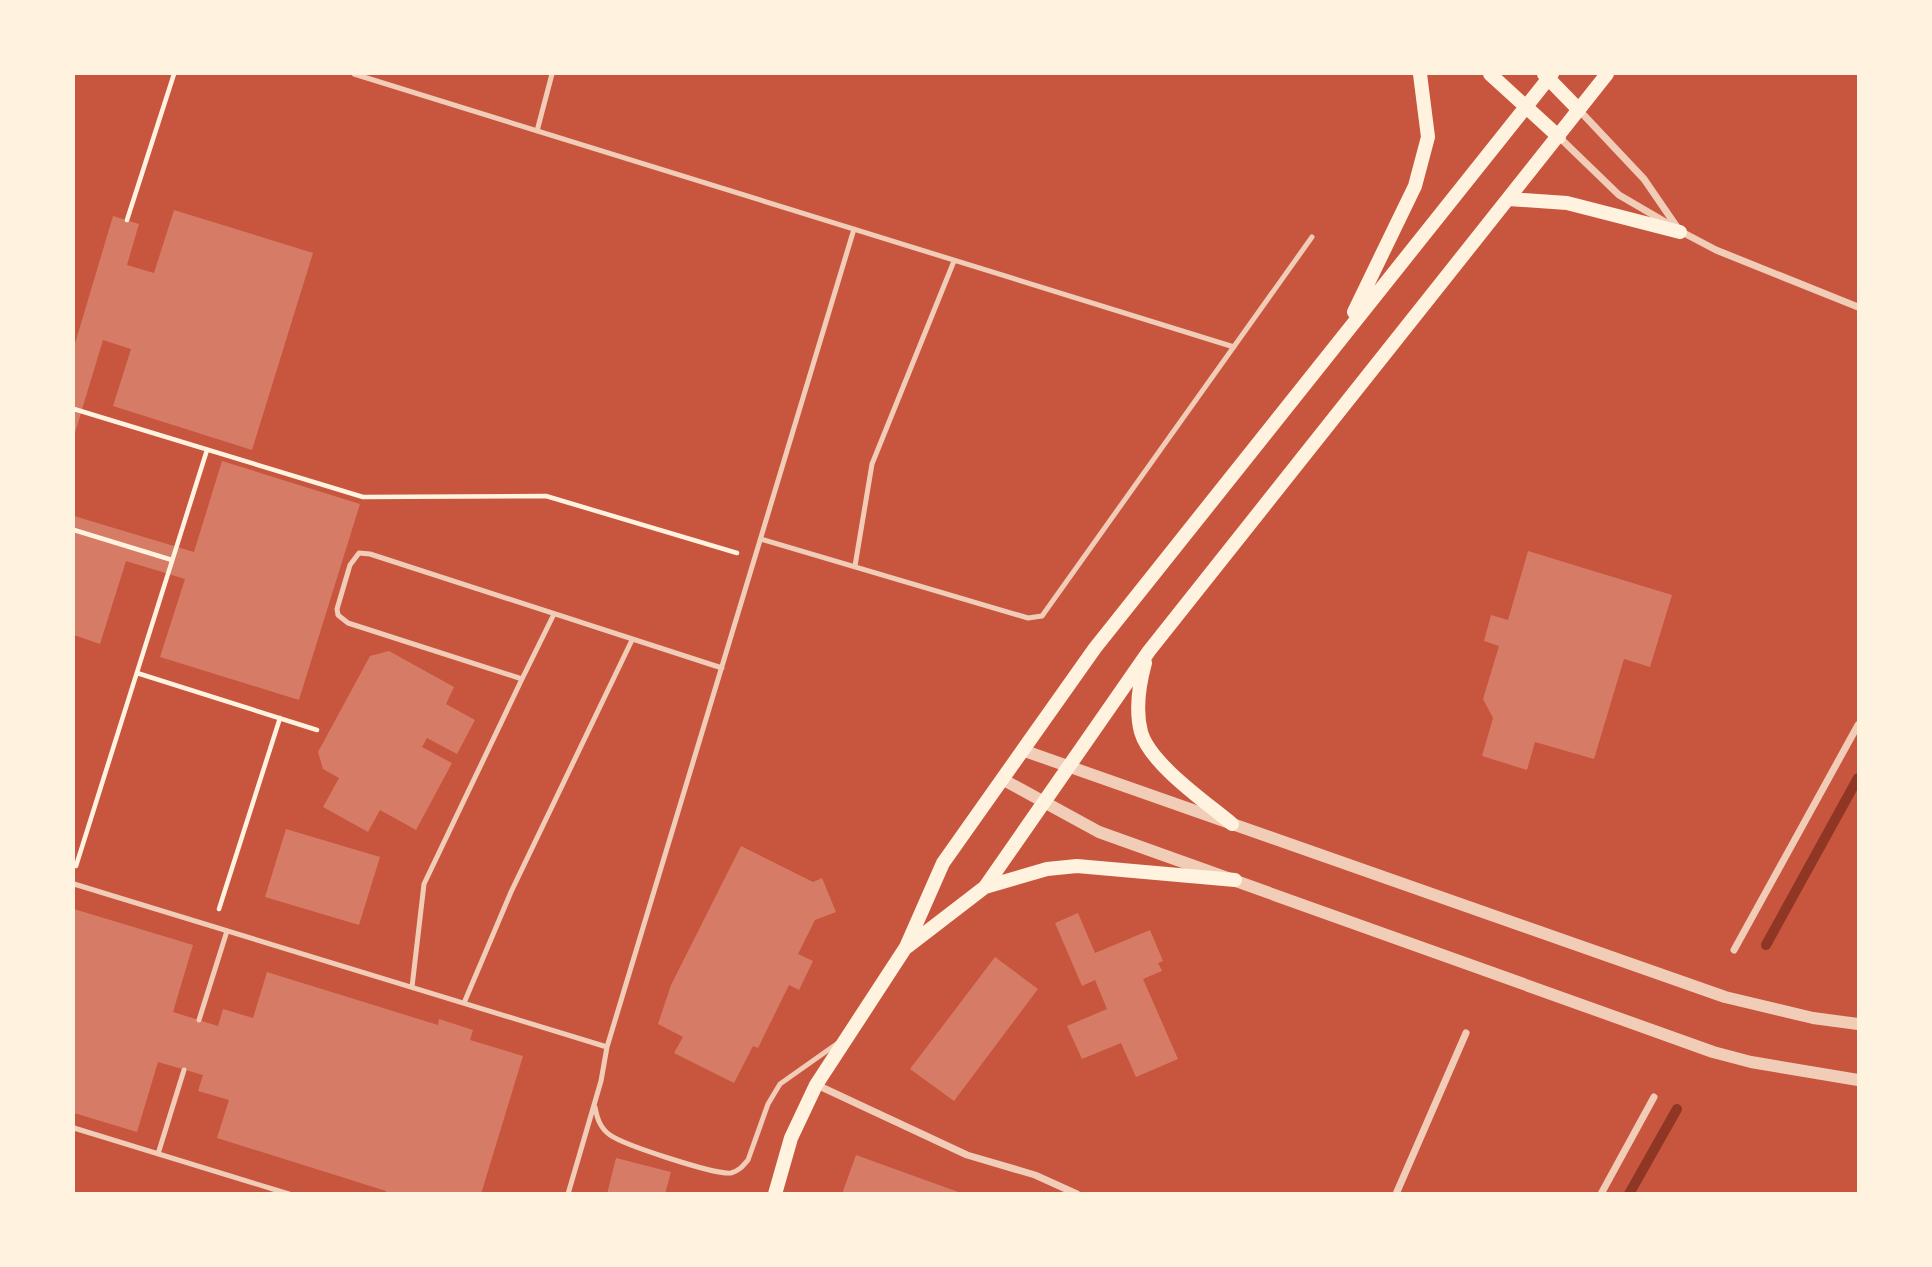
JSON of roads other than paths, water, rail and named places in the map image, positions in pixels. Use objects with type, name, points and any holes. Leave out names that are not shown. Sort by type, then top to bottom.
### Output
[{"type":"main road","points":[[1343,336],[1415,186],[1428,137],[1420,74]]},
{"type":"main road","points":[[1490,74],[1559,137]]},
{"type":"main road","points":[[906,947],[985,887],[1149,652],[1607,74]]},
{"type":"main road","points":[[775,1194],[791,1138],[816,1085],[906,947],[943,863],[1095,648],[1548,75],[1579,110]]},
{"type":"main road","points":[[1508,199],[1567,203],[1680,232]]},
{"type":"main road","points":[[1149,652],[1139,684],[1138,711],[1142,734],[1155,756],[1176,778],[1232,824]]},
{"type":"main road","points":[[985,887],[1047,869],[1077,866],[1235,880]]},
{"type":"street","points":[[1579,110],[1644,179],[1680,232]]},
{"type":"street","points":[[1559,137],[1619,195],[1680,232],[1716,250],[1858,307]]},
{"type":"street","points":[[1734,950],[1858,725]]},
{"type":"street","points":[[1022,750],[1725,997],[1801,1015],[1858,1024]]},
{"type":"street","points":[[1002,779],[1099,832],[1713,1052],[1751,1062],[1858,1080]]},
{"type":"street","points":[[1396,1194],[1466,1033]]},
{"type":"street","points":[[816,1085],[967,1154],[1035,1175],[1077,1194]]},
{"type":"street","points":[[1601,1194],[1654,1097]]},
{"type":"lane","points":[[355,74],[1234,347]]},
{"type":"lane","points":[[537,131],[552,74]]},
{"type":"lane","points":[[568,1194],[594,1104],[607,1046],[854,229]]},
{"type":"lane","points":[[761,539],[1028,618],[1042,616],[1312,237]]},
{"type":"lane","points":[[855,566],[872,464],[954,261]]},
{"type":"lane","points":[[522,679],[343,619],[338,615],[338,602],[354,558],[359,553],[370,554],[722,668]]},
{"type":"lane","points":[[412,987],[424,884],[554,614]]},
{"type":"lane","points":[[464,1003],[511,892],[632,640]]},
{"type":"lane","points":[[74,884],[607,1046]]},
{"type":"lane","points":[[199,1020],[227,931]]},
{"type":"lane","points":[[594,1104],[602,1128],[620,1140],[720,1173],[733,1173],[742,1168],[748,1160],[768,1104],[780,1084],[850,1034]]},
{"type":"lane","points":[[158,1154],[184,1070]]},
{"type":"lane","points":[[74,1128],[289,1194]]},
{"type":"waterway","points":[[1766,945],[1858,778]]},
{"type":"waterway","points":[[1629,1194],[1677,1109]]}]
